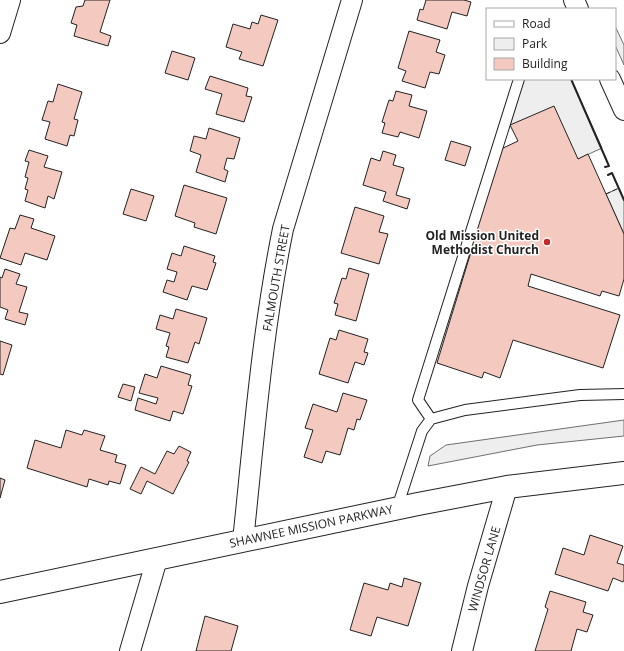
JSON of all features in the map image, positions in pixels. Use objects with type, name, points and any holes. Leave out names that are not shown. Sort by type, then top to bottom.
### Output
[{"type":"highway","name":"SHAWNEE MISSION PARKWAY","points":[[0,592],[397,508],[507,487],[624,473]]},
{"type":"street","points":[[0,33],[10,0]]},
{"type":"street","name":"FALMOUTH STREET","points":[[243,541],[261,371],[275,267],[283,229],[352,0]]},
{"type":"street","points":[[610,80],[624,110]]},
{"type":"street","name":"WINDSOR LANE","points":[[462,651],[478,586],[507,487]]},
{"type":"street","points":[[130,651],[157,559]]},
{"type":"lane","points":[[431,419],[418,400],[519,80]]},
{"type":"lane","points":[[397,508],[422,431],[431,419],[465,410],[564,397],[624,394]]},
{"type":"green space","points":[[616,28],[624,45],[624,65],[616,47]]},
{"type":"green space","points":[[524,80],[571,80],[602,148],[578,159],[510,125]]},
{"type":"green space","points":[[619,188],[624,200],[624,234],[606,194]]},
{"type":"green space","points":[[624,420],[624,436],[537,445],[428,466],[430,456],[446,445]]},
{"type":"building","points":[[85,0],[110,0],[100,32],[111,36],[108,46],[74,36],[77,25],[71,23],[76,7],[83,6]]},
{"type":"building","points":[[426,0],[464,0],[471,2],[467,16],[452,12],[447,29],[417,20],[420,9],[423,10]]},
{"type":"building","points":[[261,15],[278,20],[263,66],[239,59],[242,52],[226,47],[233,24],[250,29],[252,22],[258,24]]},
{"type":"building","points":[[409,31],[440,40],[436,52],[445,55],[439,74],[430,72],[425,88],[402,81],[406,71],[398,68]]},
{"type":"building","points":[[172,51],[195,58],[188,80],[165,73]]},
{"type":"building","points":[[210,76],[248,88],[246,96],[252,97],[244,122],[216,114],[222,94],[205,89]]},
{"type":"building","points":[[58,84],[82,92],[74,119],[78,120],[74,136],[70,135],[67,146],[45,139],[50,122],[42,120],[48,101],[53,102]]},
{"type":"building","points":[[396,91],[412,95],[409,106],[427,111],[419,138],[400,132],[398,137],[382,133],[385,123],[382,122],[389,100],[393,101]]},
{"type":"building","name":"Old Mission United Methodist Church","points":[[554,106],[578,159],[588,154],[624,234],[624,279],[619,296],[602,291],[600,296],[531,274],[528,286],[620,315],[603,368],[513,340],[500,378],[484,372],[482,378],[437,363],[471,252],[467,251],[499,150],[518,141],[510,125]]},
{"type":"building","points":[[209,128],[240,138],[234,159],[227,158],[224,169],[228,171],[225,182],[196,172],[201,155],[190,151],[194,136],[206,139]]},
{"type":"building","points":[[451,141],[471,147],[465,166],[445,160]]},
{"type":"building","points":[[29,150],[48,156],[44,167],[62,172],[54,199],[48,196],[45,208],[25,201],[28,190],[25,189],[28,178],[25,177],[29,162],[25,161]]},
{"type":"building","points":[[383,151],[396,155],[393,165],[404,168],[396,195],[410,199],[407,209],[383,201],[386,192],[363,185],[371,158],[380,161]]},
{"type":"building","points":[[184,185],[227,198],[216,234],[194,227],[195,223],[175,216]]},
{"type":"building","points":[[131,189],[154,196],[146,221],[123,214]]},
{"type":"building","points":[[355,207],[384,216],[379,232],[388,234],[379,264],[341,253]]},
{"type":"building","points":[[20,215],[34,219],[31,228],[55,236],[47,260],[25,253],[21,265],[0,258],[10,228],[15,229]]},
{"type":"building","points":[[184,246],[215,256],[213,262],[216,263],[207,290],[192,286],[187,300],[163,292],[167,280],[174,282],[177,272],[167,269],[172,253],[181,256]]},
{"type":"building","points":[[349,268],[369,274],[356,321],[335,315],[338,304],[334,303],[342,278],[346,279]]},
{"type":"building","points":[[5,269],[20,274],[16,284],[27,287],[19,312],[28,314],[25,325],[5,319],[8,310],[0,307],[0,277],[2,278]]},
{"type":"building","points":[[176,309],[207,318],[199,344],[195,342],[188,363],[166,357],[169,347],[166,346],[170,333],[156,329],[160,315],[173,319]]},
{"type":"building","points":[[339,330],[368,339],[364,352],[368,353],[364,365],[355,362],[348,383],[319,374],[330,338],[336,340]]},
{"type":"building","points":[[0,341],[12,345],[3,375],[0,374]]},
{"type":"building","points":[[161,366],[191,375],[188,385],[192,386],[183,414],[173,411],[170,421],[135,410],[138,398],[156,404],[158,398],[139,393],[145,374],[157,378]]},
{"type":"building","points":[[123,384],[135,387],[131,401],[118,397]]},
{"type":"building","points":[[343,393],[367,400],[360,420],[357,419],[354,430],[348,428],[340,455],[326,451],[322,463],[304,457],[313,430],[305,428],[313,404],[337,412]]},
{"type":"building","points":[[66,430],[82,435],[84,430],[105,436],[100,450],[117,455],[115,462],[126,465],[120,484],[109,481],[108,485],[89,479],[87,487],[27,468],[35,440],[61,448]]},
{"type":"building","points":[[179,446],[191,452],[187,461],[189,462],[173,494],[147,481],[141,494],[130,489],[141,467],[155,474],[167,451],[174,454]]},
{"type":"building","points":[[0,478],[5,480],[0,498]]},
{"type":"building","points":[[590,535],[623,546],[617,563],[624,565],[624,580],[623,582],[613,578],[608,591],[555,574],[563,548],[584,555]]},
{"type":"building","points":[[404,578],[421,583],[408,626],[377,617],[371,636],[350,630],[364,583],[388,590],[390,583],[402,587]]},
{"type":"building","points":[[550,591],[586,602],[583,612],[593,615],[587,632],[577,629],[571,651],[535,651],[548,609],[545,607]]},
{"type":"building","points":[[205,616],[238,626],[231,651],[196,651]]},
{"type":"fence","points":[[606,194],[619,188]]},
{"type":"wall","points":[[571,80],[609,166],[605,167]]},
{"type":"wall","points":[[608,175],[612,173],[624,200]]},
{"type":"place","name":"Old Mission United Methodist Church","points":[[547,242]]}]
